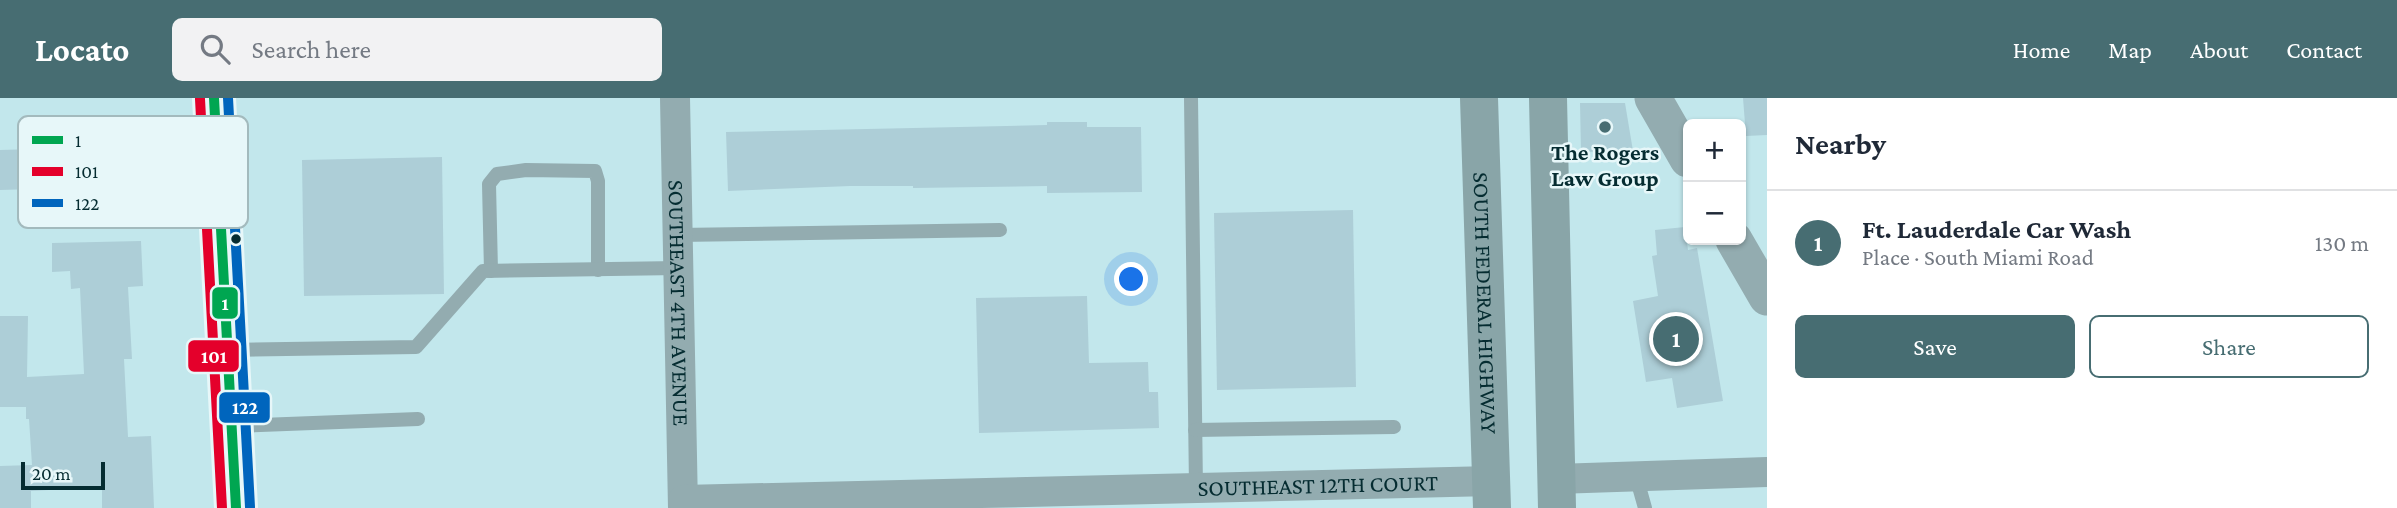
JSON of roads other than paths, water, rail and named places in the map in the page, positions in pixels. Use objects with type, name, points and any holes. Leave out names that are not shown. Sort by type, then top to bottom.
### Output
[{"type":"main road","points":[[214,98],[215,116]]},
{"type":"main road","name":"SOUTH FEDERAL HIGHWAY","points":[[1479,98],[1492,495]]},
{"type":"main road","points":[[1548,98],[1557,494]]},
{"type":"main road","points":[[221,228],[236,508]]},
{"type":"street","name":"SOUTHEAST 4TH AVENUE","points":[[675,98],[683,504]]},
{"type":"street","points":[[1653,98],[1683,150]]},
{"type":"street","points":[[1737,245],[1767,297]]},
{"type":"street","points":[[1557,494],[1636,476],[1767,472]]},
{"type":"street","name":"SOUTHEAST 12TH COURT","points":[[683,504],[1196,488],[1492,495]]},
{"type":"lane","points":[[1191,98],[1196,488]]},
{"type":"lane","points":[[491,271],[489,184],[497,174],[526,170],[595,171],[598,181],[598,270]]},
{"type":"lane","points":[[678,235],[1000,230]]},
{"type":"lane","points":[[228,350],[416,347],[483,271],[679,268]]},
{"type":"lane","points":[[232,426],[418,419]]},
{"type":"lane","points":[[1195,429],[1394,427]]},
{"type":"lane","points":[[1636,476],[1645,508]]},
{"type":"place","name":"The Rogers Law Group","points":[[1605,127]]},
{"type":"place","name":"Ft. Lauderdale Car Wash","points":[[1676,339]]}]
